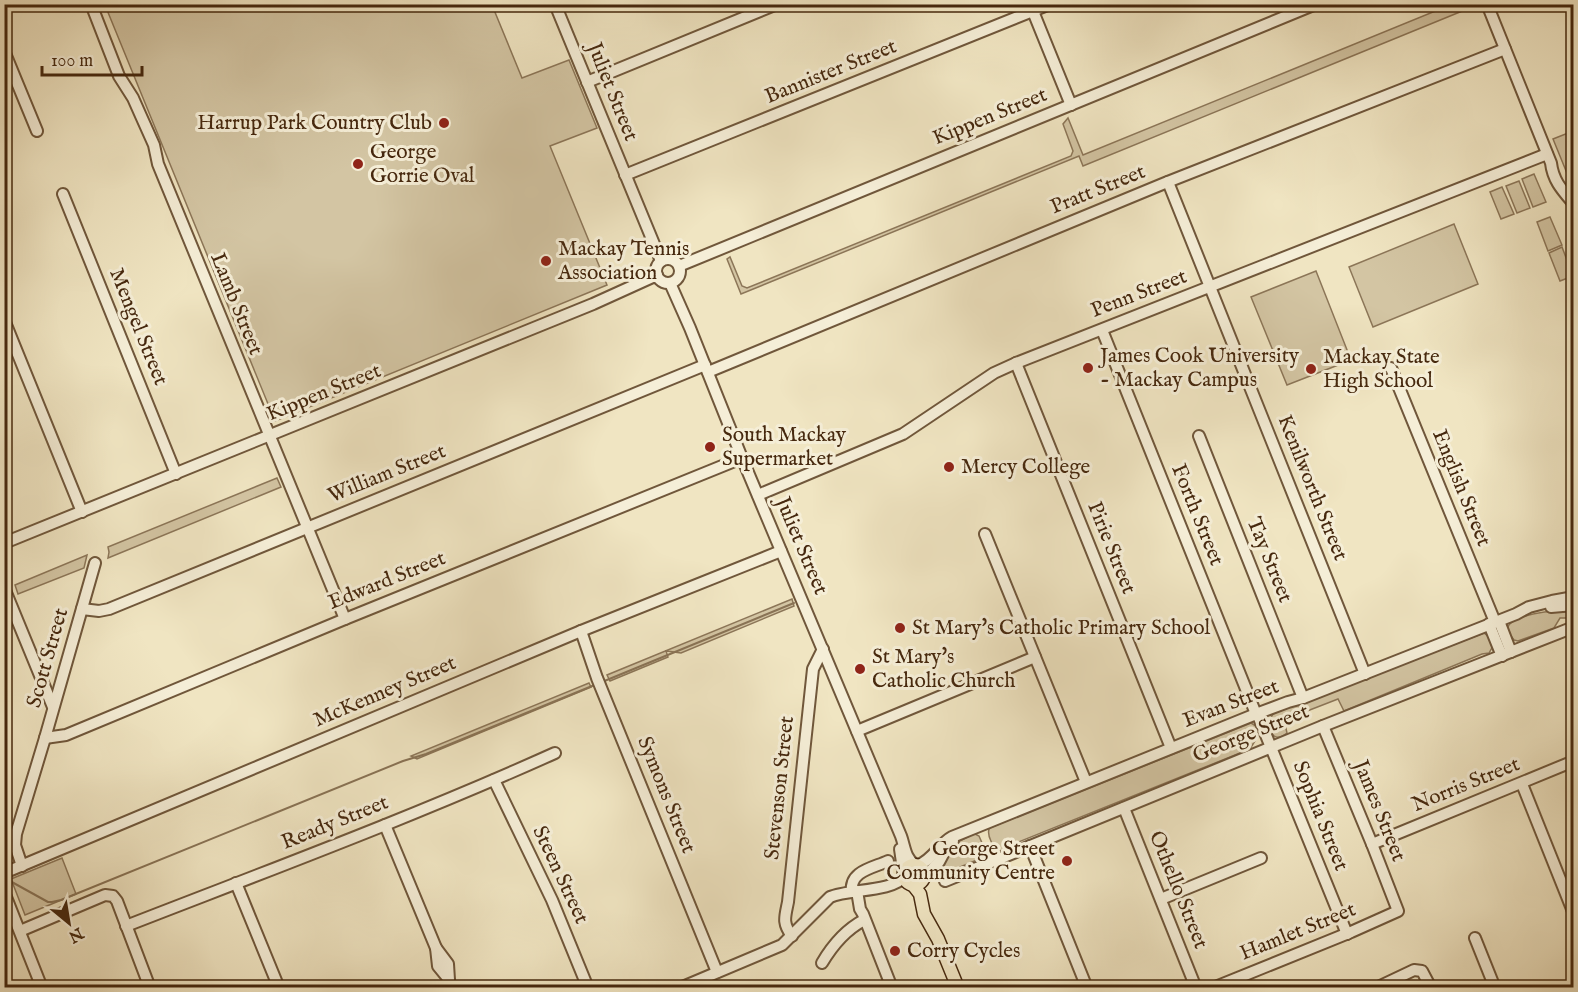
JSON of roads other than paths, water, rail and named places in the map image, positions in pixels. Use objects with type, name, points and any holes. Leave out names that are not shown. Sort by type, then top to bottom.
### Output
[{"type":"main road","points":[[907,868],[920,871],[919,884],[908,881],[907,868]]},
{"type":"main road","name":"Juliet Street","points":[[920,871],[935,920],[938,939]]},
{"type":"main road","name":"Juliet Street","points":[[908,881],[920,894],[925,916],[938,939],[958,987]]},
{"type":"street","name":"Lamb Street","points":[[91,4],[119,76],[135,102],[154,145],[158,164],[345,619]]},
{"type":"street","name":"Juliet Street","points":[[555,4],[662,261]]},
{"type":"street","points":[[587,82],[777,4]]},
{"type":"street","name":"Bannister Street","points":[[626,175],[1031,8],[1050,4]]},
{"type":"street","name":"Kippen Street","points":[[679,266],[1316,4]]},
{"type":"street","points":[[1487,4],[1549,159],[1562,181],[1564,192],[1574,204]]},
{"type":"street","points":[[1031,8],[1071,105]]},
{"type":"street","name":"Pratt Street","points":[[706,369],[1168,182],[1505,49]]},
{"type":"street","points":[[4,51],[37,131]]},
{"type":"street","name":"Penn Street","points":[[758,495],[903,434],[994,373],[1016,363],[1549,159]]},
{"type":"street","name":"Kenilworth Street","points":[[1168,182],[1365,674]]},
{"type":"street","name":"Mengel Street","points":[[63,194],[176,474]]},
{"type":"street","points":[[673,260],[679,266],[680,273],[676,280],[669,283],[660,280],[657,267],[662,261],[673,260]]},
{"type":"street","name":"Kippen Street","points":[[4,543],[583,309],[657,274]]},
{"type":"street","name":"Juliet Street","points":[[669,283],[901,836],[907,857],[920,871]]},
{"type":"street","points":[[4,320],[82,512]]},
{"type":"street","name":"Forth Street","points":[[1102,330],[1256,713]]},
{"type":"street","name":"Pirie Street","points":[[1016,363],[1171,748]]},
{"type":"street","name":"English Street","points":[[1391,368],[1506,654]]},
{"type":"street","name":"William Street","points":[[82,609],[99,611],[109,609],[307,527],[706,369]]},
{"type":"street","name":"Tay Street","points":[[1199,436],[1303,698]]},
{"type":"street","name":"Edward Street","points":[[45,738],[66,735],[742,458]]},
{"type":"street","points":[[985,534],[1086,782]]},
{"type":"street","name":"McKenney Street","points":[[4,873],[581,631],[781,551]]},
{"type":"street","name":"Scott Street","points":[[22,866],[15,847],[16,834],[95,563]]},
{"type":"street","points":[[4,588],[53,707]]},
{"type":"street","name":"Evan Street","points":[[920,871],[944,842],[962,832],[1256,713],[1365,674],[1540,603],[1574,597]]},
{"type":"street","name":"Evan Street","points":[[1516,614],[1574,605]]},
{"type":"street","name":"George Street","points":[[945,881],[1270,747],[1574,627]]},
{"type":"street","name":"Symons Street","points":[[581,631],[599,683],[717,972]]},
{"type":"street","name":"Stevenson Street","points":[[792,936],[784,923],[813,667],[823,649]]},
{"type":"street","points":[[857,731],[1035,657]]},
{"type":"street","points":[[812,678],[816,670],[830,667]]},
{"type":"street","name":"Sophia Street","points":[[1256,713],[1347,934]]},
{"type":"street","name":"James Street","points":[[1323,726],[1398,911]]},
{"type":"street","name":"Ready Street","points":[[126,926],[385,825],[555,753]]},
{"type":"street","name":"Norris Street","points":[[1372,844],[1574,761]]},
{"type":"street","name":"Steen Street","points":[[494,780],[554,903],[588,987]]},
{"type":"street","points":[[1522,784],[1574,914]]},
{"type":"street","name":"Othello Street","points":[[1124,808],[1196,987]]},
{"type":"street","points":[[385,825],[436,948],[438,966],[451,985]]},
{"type":"street","name":"Juliet Street","points":[[896,825],[908,881]]},
{"type":"street","points":[[1030,846],[1087,987]]},
{"type":"street","points":[[1161,899],[1261,858]]},
{"type":"street","points":[[860,891],[851,884],[855,876],[888,861]]},
{"type":"street","points":[[680,987],[777,948],[785,943],[830,897],[860,891],[891,891],[908,881]]},
{"type":"street","points":[[236,883],[279,987]]},
{"type":"street","points":[[860,891],[860,909],[892,987]]},
{"type":"street","points":[[4,892],[42,987]]},
{"type":"street","points":[[20,931],[105,895],[113,896],[117,901],[150,987]]},
{"type":"street","points":[[788,902],[794,915],[804,922]]},
{"type":"street","name":"Hamlet Street","points":[[1213,987],[1347,934],[1398,911]]},
{"type":"street","points":[[822,963],[850,929],[864,917]]},
{"type":"street","points":[[1475,938],[1495,987]]},
{"type":"street","points":[[1376,987],[1414,970],[1422,971],[1431,987]]},
{"type":"waterway","points":[[602,682],[794,603]]},
{"type":"waterway","points":[[10,881],[48,902],[61,900],[597,684]]},
{"type":"place","name":"Harrup Park Country Club","points":[[444,123]]},
{"type":"place","name":"George Gorrie Oval","points":[[358,164]]},
{"type":"place","name":"Mackay Tennis Association","points":[[546,261]]},
{"type":"place","name":"James Cook University - Mackay Campus","points":[[1088,368]]},
{"type":"place","name":"Mackay State High School","points":[[1311,369]]},
{"type":"place","name":"South Mackay Supermarket","points":[[710,447]]},
{"type":"place","name":"Mercy College","points":[[949,467]]},
{"type":"place","name":"St Mary's Catholic Primary School","points":[[900,628]]},
{"type":"place","name":"St Mary's Catholic Church","points":[[860,669]]},
{"type":"place","name":"George Street Community Centre","points":[[1067,861]]},
{"type":"place","name":"Corry Cycles","points":[[895,951]]}]
